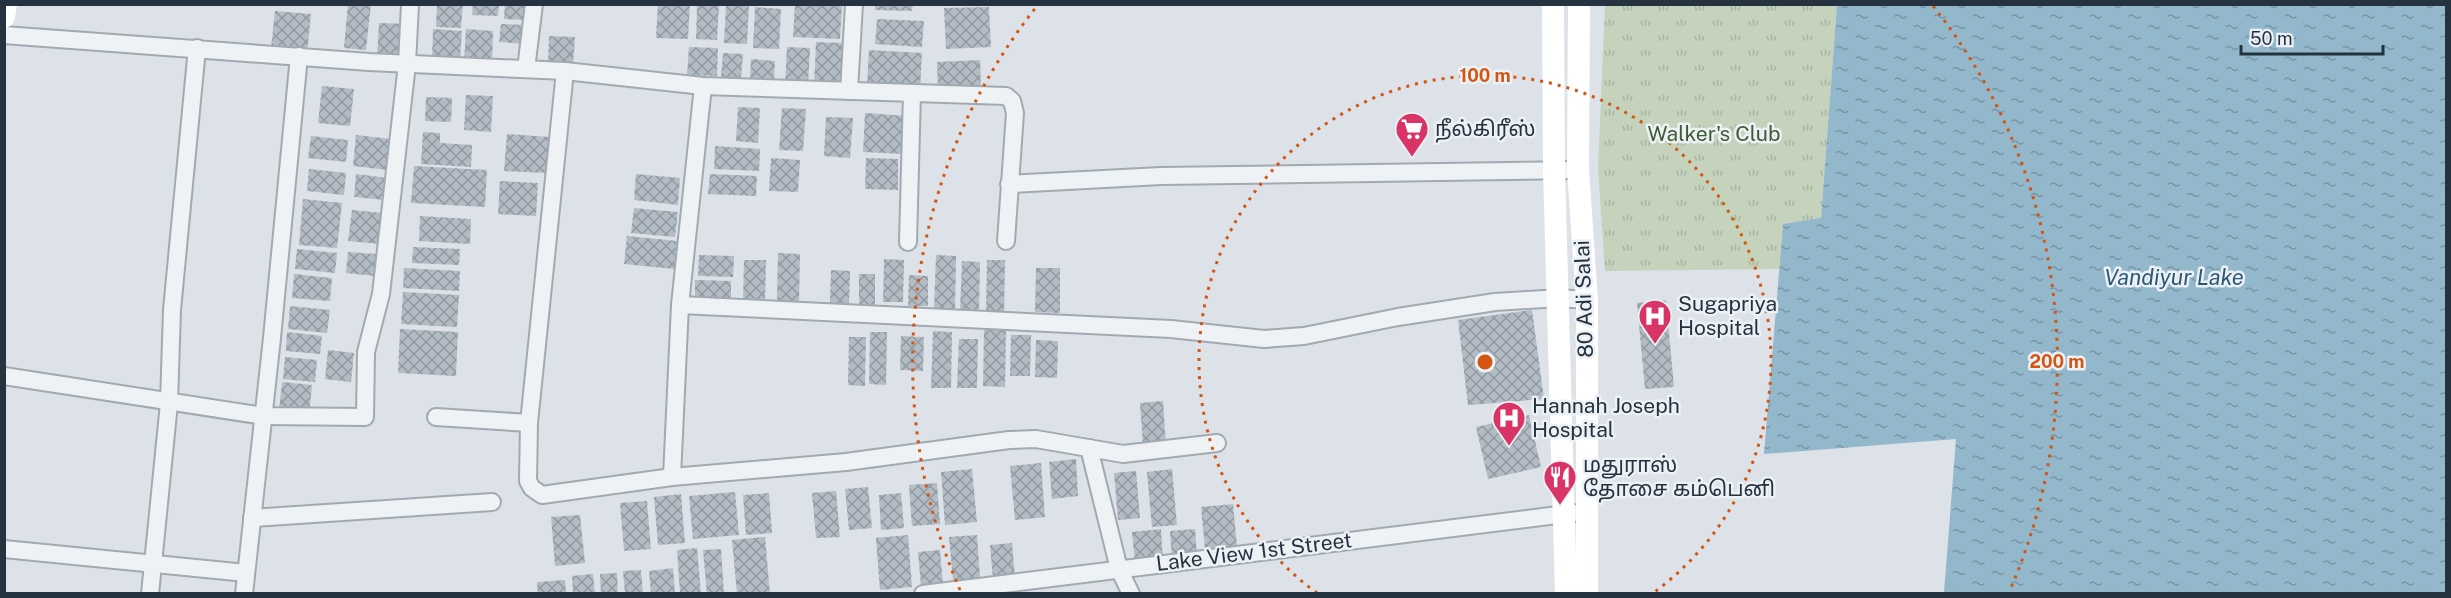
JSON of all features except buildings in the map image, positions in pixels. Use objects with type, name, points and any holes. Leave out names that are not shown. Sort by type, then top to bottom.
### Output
[{"type":"main road","points":[[4,17],[6,4]]},
{"type":"main road","name":"80 Adi Salai","points":[[1553,4],[1554,170],[1559,298],[1575,513],[1587,594]]},
{"type":"main road","name":"80 Adi Salai","points":[[1566,594],[1575,513],[1587,300],[1578,170],[1579,4]]},
{"type":"street","points":[[4,376],[264,416],[365,417],[366,352],[381,294],[407,64],[410,4]]},
{"type":"street","points":[[526,69],[534,4]]},
{"type":"street","points":[[849,91],[854,4]]},
{"type":"street","points":[[4,35],[407,64],[565,71],[703,86],[1006,96],[1012,100],[1015,113],[1006,241]]},
{"type":"street","points":[[150,594],[169,403],[172,310],[197,48]]},
{"type":"street","points":[[243,594],[264,416],[299,56]]},
{"type":"street","points":[[565,71],[529,423],[528,481],[532,488],[542,495],[672,477],[846,462],[1009,440],[1036,439],[1123,454],[1217,443]]},
{"type":"street","points":[[672,477],[680,305],[703,86]]},
{"type":"street","points":[[908,242],[912,93]]},
{"type":"street","points":[[1009,184],[1161,176],[1578,170]]},
{"type":"street","points":[[680,305],[1172,329],[1264,339],[1304,336],[1398,317],[1495,302],[1559,298],[1587,300]]},
{"type":"street","points":[[436,417],[529,423]]},
{"type":"street","points":[[1089,448],[1119,569],[1131,594]]},
{"type":"street","points":[[252,518],[492,502]]},
{"type":"street","name":"Lake View 1st Street","points":[[923,594],[1575,513]]},
{"type":"street","points":[[4,549],[246,573]]},
{"type":"green space","name":"Walker's Club","points":[[1605,5],[1837,5],[1821,219],[1783,224],[1779,269],[1605,271],[1598,169]]},
{"type":"water","name":"Vandiyur Lake","points":[[1837,5],[2446,5],[2446,593],[1944,593],[1956,439],[1764,454],[1783,224],[1821,218]]},
{"type":"place","name":"நீல்கிரீஸ்","points":[[1412,158]]},
{"type":"place","name":"Sugapriya Hospital","points":[[1655,345]]},
{"type":"place","name":"Hannah Joseph Hospital","points":[[1509,447]]},
{"type":"place","name":"மதுராஸ் தோசை கம்பெனி","points":[[1560,506]]}]
